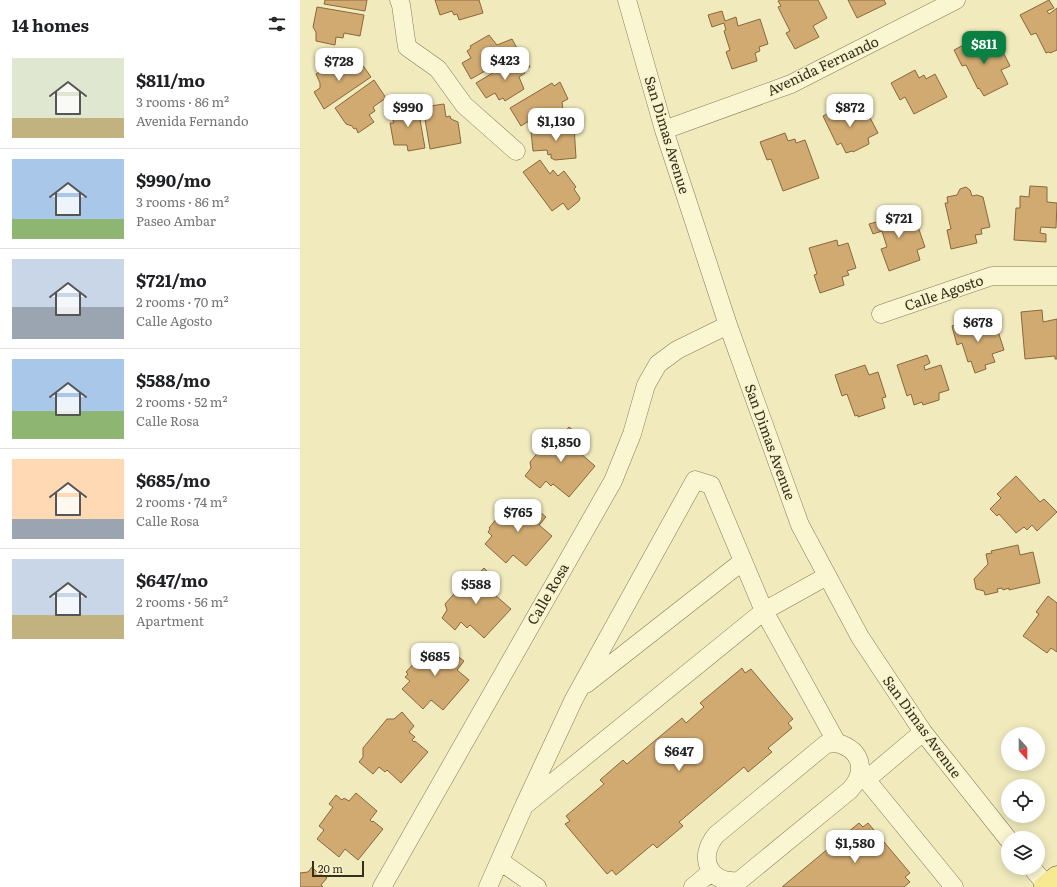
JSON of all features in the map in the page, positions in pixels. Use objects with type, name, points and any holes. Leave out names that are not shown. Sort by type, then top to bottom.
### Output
[{"type":"street","points":[[398,0],[401,5],[407,47],[438,69],[464,105],[516,151]]},
{"type":"street","name":"San Dimas Avenue","points":[[627,0],[664,130],[728,325],[800,525],[860,637],[923,732],[1002,831]]},
{"type":"street","name":"Avenida Fernando","points":[[664,130],[791,84],[956,0]]},
{"type":"street","name":"Calle Agosto","points":[[880,314],[992,276],[1057,276]]},
{"type":"street","name":"Calle Rosa","points":[[382,887],[613,480],[632,434],[646,385],[658,364],[677,350],[728,325]]},
{"type":"street","points":[[488,887],[524,806],[580,689],[696,480],[710,484],[764,611],[837,743]]},
{"type":"street","points":[[580,689],[743,561]]},
{"type":"street","points":[[524,806],[764,611],[827,576]]},
{"type":"street","points":[[923,732],[863,776],[850,790],[740,881],[724,880],[712,872],[707,863],[706,853],[709,843],[716,835],[826,744],[837,743],[847,746],[855,753],[863,776],[954,887]]},
{"type":"street","points":[[500,861],[537,887]]},
{"type":"street","points":[[693,887],[712,872]]},
{"type":"street","points":[[1039,875],[1049,884]]},
{"type":"building","points":[[325,0],[367,0],[365,11],[324,4]]},
{"type":"building","points":[[435,0],[479,0],[483,13],[459,20],[457,14],[454,15],[452,11],[440,15]]},
{"type":"building","points":[[818,0],[827,18],[813,26],[819,37],[795,49],[786,33],[790,31],[778,7],[781,6],[778,1]]},
{"type":"building","points":[[848,0],[884,0],[886,4],[857,18]]},
{"type":"building","points":[[1049,0],[1054,8],[1047,11],[1049,14],[1057,8],[1057,50],[1046,53],[1036,33],[1031,35],[1020,15]]},
{"type":"building","points":[[317,7],[364,15],[360,36],[344,33],[343,38],[336,37],[335,45],[316,41],[316,32],[313,27]]},
{"type":"building","points":[[722,11],[725,21],[736,17],[738,26],[760,19],[768,44],[759,47],[760,51],[755,53],[757,61],[732,69],[726,52],[730,50],[724,31],[726,30],[724,23],[712,27],[708,15]]},
{"type":"building","points":[[489,35],[497,45],[512,39],[518,50],[510,55],[511,56],[471,79],[462,63],[471,58],[467,51],[471,48],[470,46]]},
{"type":"building","points":[[977,38],[981,45],[988,42],[990,46],[998,42],[1010,66],[1001,70],[1008,84],[984,96],[979,88],[978,89],[966,65],[962,66],[954,50]]},
{"type":"building","points":[[524,57],[530,67],[523,70],[525,73],[519,77],[524,89],[505,101],[503,98],[499,100],[495,93],[486,98],[476,83],[516,59],[517,61]]},
{"type":"building","points":[[359,60],[371,77],[324,109],[314,92],[320,88],[320,83],[316,74],[332,64],[336,70],[342,66],[345,70]]},
{"type":"building","points":[[915,70],[919,78],[924,75],[926,79],[935,74],[947,97],[914,114],[905,97],[900,100],[891,83]]},
{"type":"building","points":[[374,80],[386,98],[373,107],[375,111],[369,115],[374,122],[358,133],[356,128],[354,129],[352,126],[346,124],[335,108]]},
{"type":"building","points":[[560,82],[568,99],[562,102],[562,110],[565,115],[548,125],[544,118],[537,122],[535,117],[521,126],[510,108],[552,83],[554,86]]},
{"type":"building","points":[[851,102],[855,109],[849,113],[851,116],[866,110],[878,133],[868,138],[869,144],[853,152],[846,153],[841,143],[837,145],[823,116]]},
{"type":"building","points":[[417,103],[425,148],[408,151],[407,145],[394,145],[390,123],[394,123],[392,118],[401,116],[399,106]]},
{"type":"building","points":[[444,104],[446,117],[450,116],[451,119],[458,122],[461,143],[430,149],[423,107]]},
{"type":"building","points":[[574,126],[576,158],[555,160],[551,158],[551,154],[548,155],[547,150],[533,151],[531,131],[550,130],[550,128]]},
{"type":"building","points":[[785,133],[788,141],[795,139],[796,143],[805,140],[819,178],[783,191],[771,159],[767,160],[760,142]]},
{"type":"building","points":[[540,160],[550,174],[553,170],[558,176],[564,171],[576,187],[574,189],[580,198],[579,201],[568,210],[563,203],[552,211],[523,172]]},
{"type":"building","points":[[1030,186],[1047,187],[1047,202],[1057,203],[1056,228],[1041,227],[1040,233],[1046,234],[1046,242],[1014,240],[1016,208],[1020,208],[1020,196],[1029,197]]},
{"type":"building","points":[[966,187],[970,190],[972,196],[977,195],[983,197],[990,227],[981,229],[982,234],[975,235],[977,243],[951,249],[947,230],[951,229],[945,203],[948,203],[947,197],[957,195],[960,189]]},
{"type":"building","points":[[907,209],[912,223],[916,221],[925,247],[917,250],[920,260],[889,271],[881,249],[887,247],[882,231],[873,234],[869,224],[880,221],[878,214],[890,210],[892,216]]},
{"type":"building","points":[[837,240],[838,246],[848,243],[856,268],[847,271],[849,275],[842,277],[844,285],[820,293],[814,275],[817,274],[809,248]]},
{"type":"building","points":[[1042,310],[1043,322],[1057,319],[1057,359],[1055,359],[1055,356],[1025,359],[1021,312]]},
{"type":"building","points":[[977,318],[980,326],[985,324],[987,328],[996,325],[1004,350],[992,354],[995,362],[985,365],[986,369],[975,373],[971,361],[968,362],[962,343],[957,345],[952,326]]},
{"type":"building","points":[[927,355],[930,363],[924,366],[925,370],[941,365],[949,390],[939,393],[939,400],[923,405],[922,402],[914,405],[911,394],[907,396],[897,365]]},
{"type":"building","points":[[865,365],[869,375],[878,372],[886,397],[882,398],[885,408],[858,417],[858,415],[855,416],[847,394],[842,396],[835,375]]},
{"type":"building","points":[[569,427],[582,438],[577,445],[583,450],[580,453],[595,466],[569,497],[553,484],[551,486],[546,481],[540,488],[525,476],[531,468],[530,462],[555,432],[563,434]]},
{"type":"building","points":[[1016,476],[1040,502],[1044,499],[1057,512],[1037,531],[1032,525],[1027,530],[1024,527],[1016,533],[999,514],[997,516],[990,509],[1001,498],[997,494]]},
{"type":"building","points":[[524,499],[546,517],[539,525],[552,536],[526,566],[513,555],[506,563],[485,544],[492,536],[488,532],[490,529],[489,528],[502,512],[499,508],[504,502],[509,507],[512,504],[517,507]]},
{"type":"building","points":[[1018,545],[1020,555],[1033,552],[1040,583],[1009,590],[1009,588],[1003,590],[1002,588],[997,589],[998,592],[985,595],[984,591],[976,589],[974,579],[988,564],[986,554],[992,553],[991,551]]},
{"type":"building","points":[[484,568],[497,581],[491,588],[497,593],[495,595],[511,609],[484,638],[470,625],[467,628],[461,622],[455,630],[442,618],[447,610],[445,604],[471,575],[477,575]]},
{"type":"building","points":[[1048,596],[1057,603],[1057,652],[1051,648],[1047,653],[1023,636],[1039,614],[1036,612]]},
{"type":"building","points":[[426,644],[434,652],[441,644],[464,661],[457,670],[469,680],[443,710],[431,700],[423,709],[402,689],[410,681],[405,677],[408,674],[406,672],[417,660],[414,658]]},
{"type":"building","points":[[742,668],[745,673],[751,669],[793,719],[788,723],[792,728],[768,748],[772,752],[748,772],[744,767],[679,822],[683,826],[657,848],[653,844],[616,875],[612,870],[607,874],[565,824],[570,821],[566,816],[604,784],[600,780],[623,760],[627,764],[682,718],[686,723],[704,707],[700,703]]},
{"type":"building","points":[[402,712],[414,726],[409,732],[415,737],[412,740],[428,752],[401,783],[387,770],[385,772],[379,767],[373,774],[359,762],[363,757],[363,748],[387,719],[394,719]]},
{"type":"building","points":[[356,793],[377,811],[370,820],[383,829],[358,860],[345,849],[339,857],[317,839],[324,830],[319,826],[333,807],[329,804],[336,795],[342,800],[344,798],[349,801]]},
{"type":"building","points":[[859,823],[863,827],[868,823],[910,873],[905,877],[910,882],[904,887],[782,887]]},
{"type":"building","points":[[312,867],[320,875],[321,874],[327,878],[321,885],[323,887],[300,887],[300,873],[308,872]]}]
